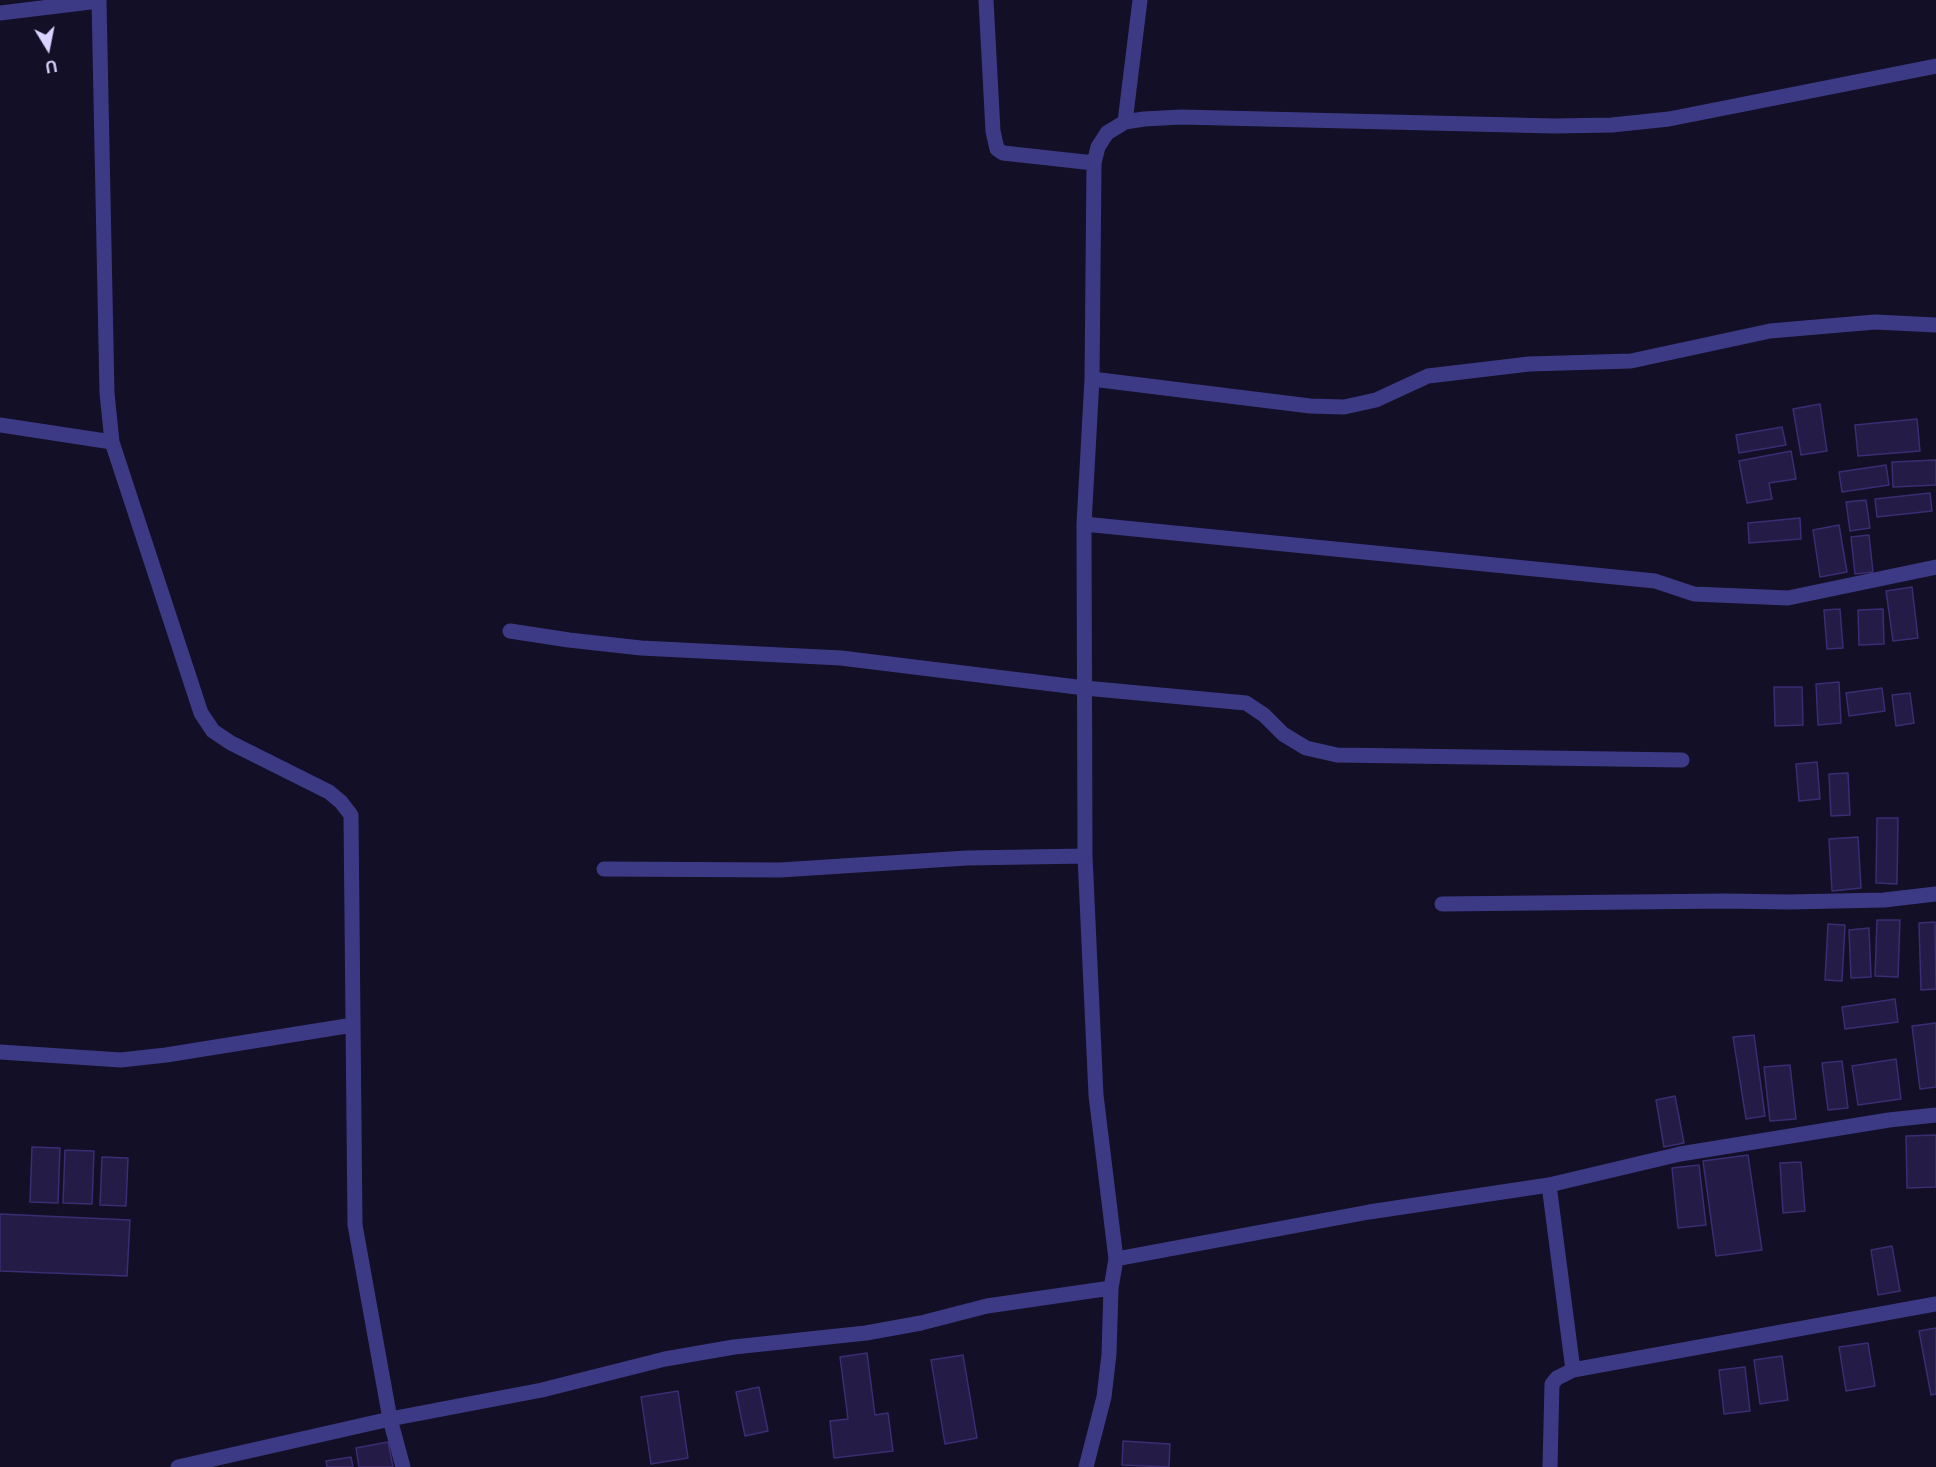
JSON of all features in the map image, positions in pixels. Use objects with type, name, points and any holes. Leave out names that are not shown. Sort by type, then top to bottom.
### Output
[{"type":"street","points":[[0,13],[99,0],[107,393],[112,442],[201,713],[213,731],[231,743],[329,792],[341,802],[351,816],[355,1224],[390,1419],[403,1467]]},
{"type":"street","points":[[986,0],[993,131],[997,149],[1004,153],[1094,164]]},
{"type":"street","points":[[1125,122],[1140,0]]},
{"type":"street","points":[[1086,1467],[1104,1397],[1111,1288],[1116,1259],[1096,1095],[1085,856],[1084,524],[1092,379],[1094,164],[1098,147],[1107,133],[1125,122],[1181,117],[1555,126],[1612,125],[1669,119],[1936,66]]},
{"type":"street","points":[[1092,379],[1310,406],[1344,407],[1376,400],[1428,376],[1529,364],[1631,362],[1770,331],[1875,322],[1936,325]]},
{"type":"street","points":[[0,425],[112,442]]},
{"type":"street","points":[[1084,524],[1655,581],[1694,594],[1788,598],[1936,567]]},
{"type":"street","points":[[510,631],[641,648],[842,658],[1085,688],[1246,703],[1264,715],[1283,734],[1306,748],[1337,755],[1682,760]]},
{"type":"street","points":[[604,869],[780,870],[967,858],[1085,856]]},
{"type":"street","points":[[1442,904],[1789,902],[1884,900],[1936,894]]},
{"type":"street","points":[[0,1052],[121,1060],[353,1025]]},
{"type":"street","points":[[1116,1259],[1369,1212],[1549,1185],[1680,1154],[1889,1120],[1936,1115]]},
{"type":"street","points":[[1549,1185],[1573,1370]]},
{"type":"street","points":[[178,1467],[390,1419],[542,1390],[665,1359],[734,1347],[866,1334],[987,1306],[1111,1288]]},
{"type":"street","points":[[1550,1467],[1552,1384],[1557,1378],[1573,1370],[1936,1304]]},
{"type":"building","points":[[1820,404],[1827,451],[1801,455],[1793,409]]},
{"type":"building","points":[[1917,419],[1920,451],[1858,456],[1855,425]]},
{"type":"building","points":[[1782,427],[1786,445],[1739,453],[1736,435]]},
{"type":"building","points":[[1791,451],[1796,479],[1769,483],[1772,499],[1747,503],[1739,461]]},
{"type":"building","points":[[1936,460],[1936,485],[1893,487],[1892,462]]},
{"type":"building","points":[[1886,465],[1889,485],[1842,492],[1839,472]]},
{"type":"building","points":[[1930,493],[1932,511],[1877,517],[1875,499]]},
{"type":"building","points":[[1866,500],[1870,528],[1850,531],[1846,502]]},
{"type":"building","points":[[1800,518],[1801,539],[1749,543],[1748,523]]},
{"type":"building","points":[[1839,525],[1847,572],[1820,577],[1813,530]]},
{"type":"building","points":[[1869,535],[1873,572],[1855,574],[1851,537]]},
{"type":"building","points":[[1912,587],[1918,638],[1893,641],[1886,591]]},
{"type":"building","points":[[1840,609],[1843,648],[1827,649],[1824,610]]},
{"type":"building","points":[[1883,609],[1884,644],[1859,645],[1858,610]]},
{"type":"building","points":[[1839,682],[1841,723],[1818,725],[1816,684]]},
{"type":"building","points":[[1774,687],[1802,687],[1803,725],[1775,726]]},
{"type":"building","points":[[1882,688],[1885,711],[1849,716],[1846,693]]},
{"type":"building","points":[[1910,693],[1914,723],[1896,726],[1892,695]]},
{"type":"building","points":[[1817,762],[1820,799],[1799,801],[1796,764]]},
{"type":"building","points":[[1848,773],[1850,815],[1831,816],[1829,774]]},
{"type":"building","points":[[1877,818],[1898,818],[1897,884],[1876,883]]},
{"type":"building","points":[[1858,837],[1861,888],[1832,891],[1829,839]]},
{"type":"building","points":[[1877,920],[1900,920],[1898,977],[1875,976]]},
{"type":"building","points":[[1935,922],[1936,989],[1921,990],[1919,923]]},
{"type":"building","points":[[1828,924],[1845,925],[1842,981],[1825,980]]},
{"type":"building","points":[[1869,928],[1871,977],[1851,978],[1849,930]]},
{"type":"building","points":[[1895,999],[1898,1022],[1845,1029],[1842,1007]]},
{"type":"building","points":[[1936,1023],[1936,1087],[1920,1089],[1912,1026]]},
{"type":"building","points":[[1754,1035],[1765,1116],[1746,1119],[1733,1037]]},
{"type":"building","points":[[1896,1059],[1901,1099],[1858,1105],[1852,1066]]},
{"type":"building","points":[[1842,1061],[1848,1108],[1828,1110],[1822,1063]]},
{"type":"building","points":[[1790,1065],[1796,1119],[1770,1121],[1764,1067]]},
{"type":"building","points":[[1675,1096],[1684,1143],[1664,1147],[1656,1100]]},
{"type":"building","points":[[1936,1135],[1936,1187],[1907,1188],[1906,1136]]},
{"type":"building","points":[[32,1147],[60,1148],[58,1203],[30,1202]]},
{"type":"building","points":[[65,1150],[94,1151],[92,1204],[63,1203]]},
{"type":"building","points":[[1748,1155],[1762,1250],[1716,1256],[1703,1161]]},
{"type":"building","points":[[102,1157],[128,1158],[126,1206],[100,1205]]},
{"type":"building","points":[[1801,1162],[1805,1211],[1783,1213],[1780,1163]]},
{"type":"building","points":[[1699,1165],[1706,1225],[1678,1228],[1672,1168]]},
{"type":"building","points":[[0,1214],[130,1220],[127,1276],[0,1271]]},
{"type":"building","points":[[1892,1246],[1900,1291],[1878,1295],[1871,1250]]},
{"type":"building","points":[[1936,1328],[1936,1394],[1931,1395],[1919,1331]]},
{"type":"building","points":[[1868,1343],[1875,1386],[1846,1391],[1839,1347]]},
{"type":"building","points":[[867,1353],[875,1415],[888,1413],[893,1451],[834,1458],[830,1421],[848,1419],[840,1357]]},
{"type":"building","points":[[963,1355],[977,1438],[945,1444],[931,1360]]},
{"type":"building","points":[[1782,1356],[1788,1400],[1760,1404],[1754,1360]]},
{"type":"building","points":[[1745,1367],[1750,1411],[1724,1414],[1719,1370]]},
{"type":"building","points":[[759,1387],[768,1431],[745,1436],[736,1392]]},
{"type":"building","points":[[678,1391],[688,1458],[651,1464],[641,1397]]},
{"type":"building","points":[[1123,1441],[1170,1444],[1169,1467],[1122,1465]]},
{"type":"building","points":[[388,1442],[393,1467],[359,1467],[356,1448]]},
{"type":"building","points":[[351,1457],[353,1467],[327,1467],[326,1461]]}]
